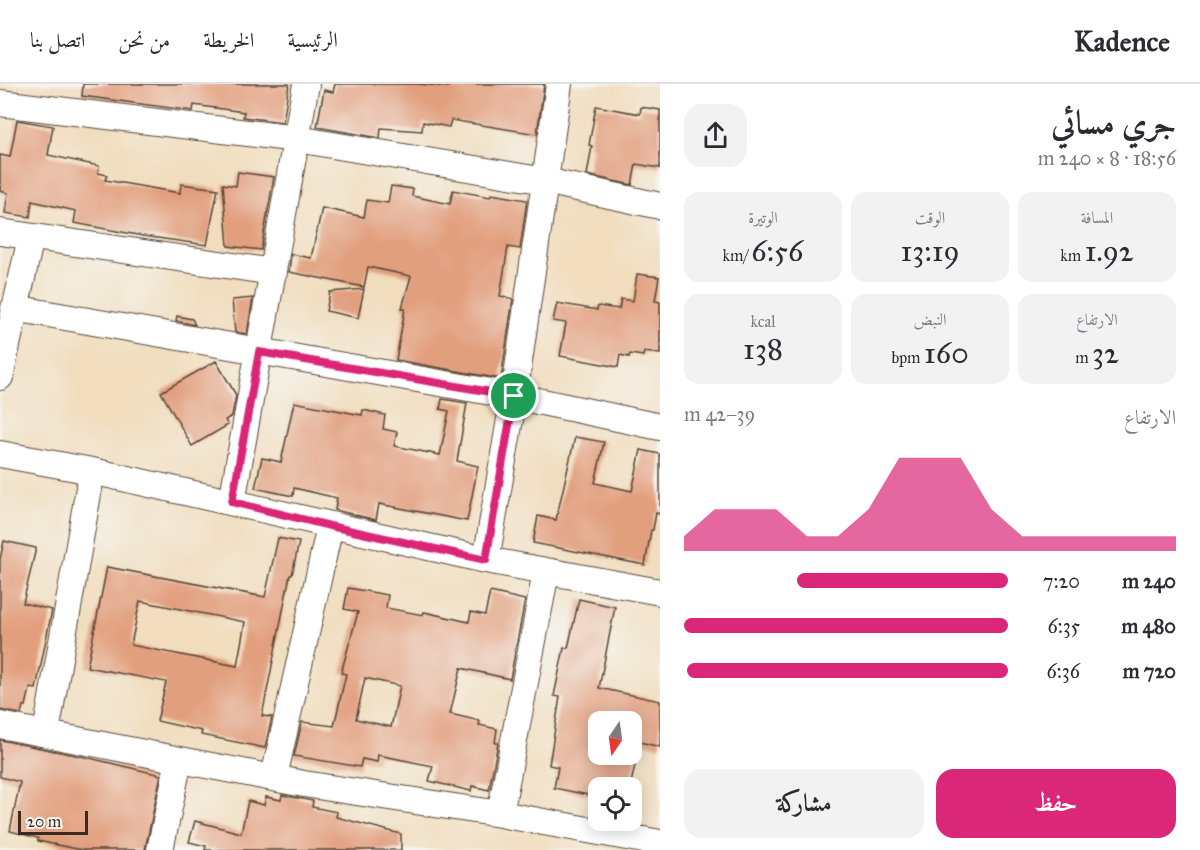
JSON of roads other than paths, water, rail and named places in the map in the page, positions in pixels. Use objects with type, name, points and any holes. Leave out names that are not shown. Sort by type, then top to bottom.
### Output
[{"type":"street","points":[[232,502],[306,84]]},
{"type":"street","points":[[486,560],[514,396],[559,84]]},
{"type":"street","points":[[0,104],[297,139],[545,181],[660,206]]},
{"type":"street","points":[[0,232],[274,272]]},
{"type":"street","points":[[0,377],[30,237]]},
{"type":"street","points":[[14,309],[514,396],[660,427]]},
{"type":"street","points":[[0,454],[92,471],[486,560],[660,592]]},
{"type":"street","points":[[46,733],[92,471]]},
{"type":"street","points":[[274,777],[330,526]]},
{"type":"street","points":[[500,814],[546,572]]},
{"type":"street","points":[[0,725],[304,784],[500,814],[660,843]]},
{"type":"street","points":[[160,850],[178,760]]}]
